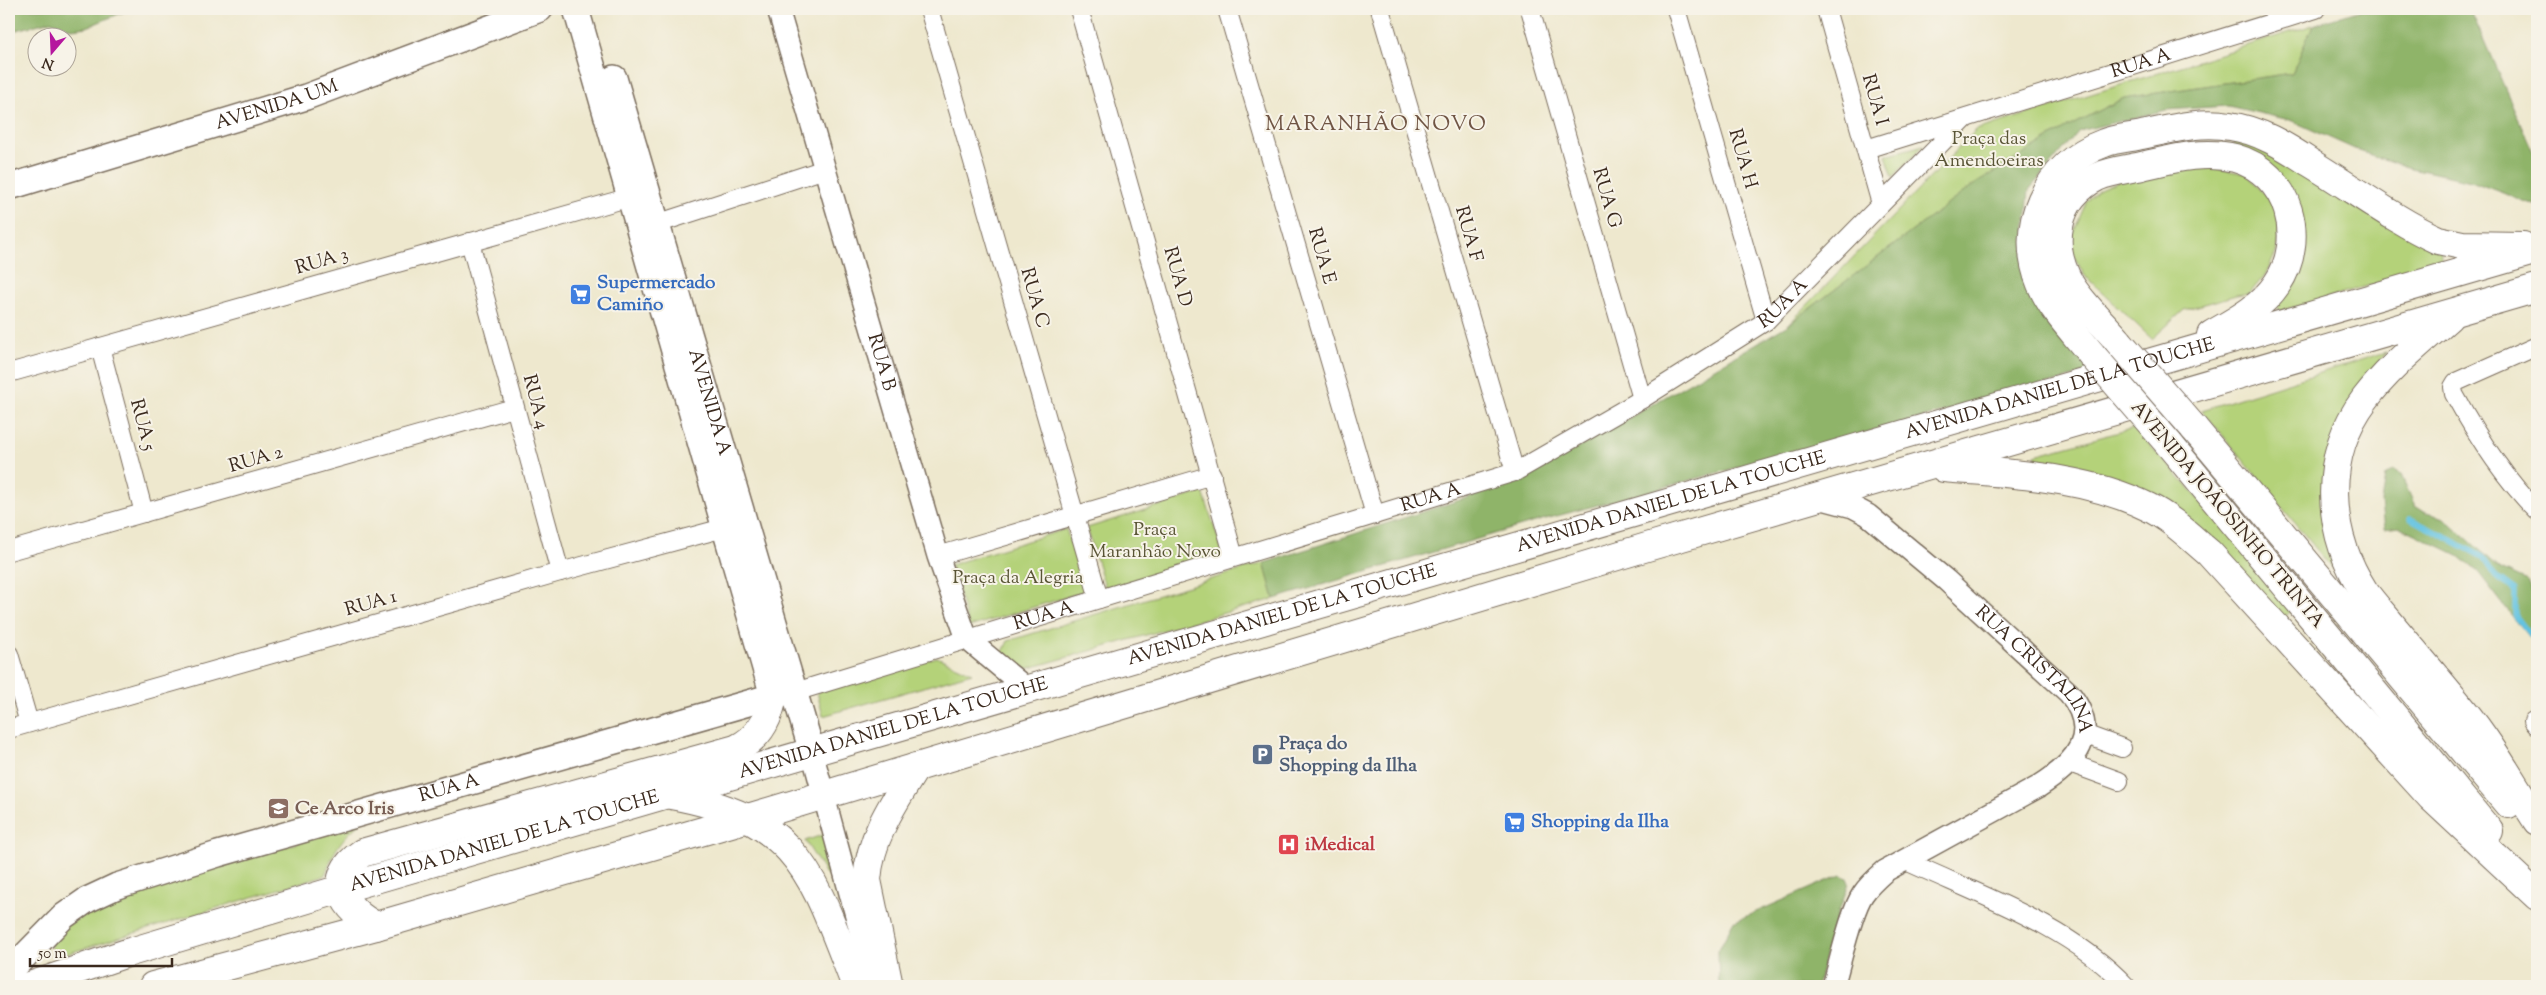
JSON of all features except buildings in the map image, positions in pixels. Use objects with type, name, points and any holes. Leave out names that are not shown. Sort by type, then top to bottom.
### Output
[{"type":"main road","name":"AVENIDA UM","points":[[9,175],[301,87],[498,9]]},
{"type":"main road","name":"AVENIDA UM","points":[[9,187],[306,97],[540,9]]},
{"type":"main road","name":"AVENIDA A","points":[[576,9],[639,194]]},
{"type":"main road","name":"AVENIDA A","points":[[593,9],[648,227],[784,694],[812,752]]},
{"type":"main road","name":"AVENIDA JOÃOSINHO TRINTA","points":[[2537,248],[2462,245],[2438,240],[2278,142],[2230,126],[2187,126],[2105,143],[2076,157],[2058,174],[2043,193],[2035,215],[2032,237],[2033,260],[2048,298],[2092,354],[2429,758],[2537,892]]},
{"type":"main road","name":"AVENIDA JOÃOSINHO TRINTA","points":[[2169,357],[2252,310],[2276,285],[2289,257],[2292,225],[2287,206],[2279,189],[2268,176],[2254,166],[2236,158],[2205,154],[2100,176],[2078,191],[2068,202],[2060,217],[2057,234],[2062,266],[2071,286],[2193,428],[2537,838]]},
{"type":"main road","name":"AVENIDA DANIEL DE LA TOUCHE","points":[[30,986],[128,953],[341,889],[2169,357],[2537,248]]},
{"type":"main road","name":"AVENIDA DANIEL DE LA TOUCHE","points":[[154,986],[376,926],[748,818],[1646,547],[2537,288]]},
{"type":"main road","points":[[2456,312],[2400,360],[2365,399],[2350,421],[2335,470],[2333,494],[2336,524],[2346,558],[2364,592],[2465,712],[2537,821]]},
{"type":"main road","points":[[1928,466],[2065,480],[2122,496],[2150,508],[2173,523],[2209,553],[2431,797],[2537,896]]},
{"type":"main road","points":[[376,926],[351,909],[341,889],[341,880],[347,865],[362,854],[725,753],[741,746],[757,734],[784,694]]},
{"type":"main road","name":"RUA A","points":[[9,972],[64,916],[87,900],[117,886],[218,854],[784,694]]},
{"type":"main road","points":[[725,753],[812,752]]},
{"type":"main road","points":[[889,986],[867,880],[868,868],[883,823],[916,767]]},
{"type":"main road","points":[[666,794],[698,800],[748,818],[781,840],[804,868],[826,908],[856,986]]},
{"type":"street","name":"RUA B","points":[[778,9],[938,556],[967,639]]},
{"type":"street","name":"RUA C","points":[[929,9],[1099,599]]},
{"type":"street","name":"RUA D","points":[[1078,9],[1234,557]]},
{"type":"street","name":"RUA E","points":[[1227,9],[1375,514]]},
{"type":"street","name":"RUA F","points":[[1380,9],[1515,472]]},
{"type":"street","name":"RUA G","points":[[1530,9],[1642,399]]},
{"type":"street","name":"RUA H","points":[[1676,9],[1766,321]]},
{"type":"street","name":"RUA I","points":[[1826,9],[1881,204]]},
{"type":"street","name":"RUA A","points":[[1866,149],[2316,9]]},
{"type":"street","name":"RUA A","points":[[784,694],[1515,472],[1642,399],[1766,321],[1965,119]]},
{"type":"street","points":[[648,227],[825,169]]},
{"type":"street","name":"RUA 3","points":[[9,373],[639,194]]},
{"type":"street","name":"RUA 4","points":[[470,242],[560,572]]},
{"type":"street","points":[[2537,346],[2456,382],[2453,387],[2454,394],[2473,428],[2504,475],[2537,511]]},
{"type":"street","name":"RUA 5","points":[[100,347],[144,513]]},
{"type":"street","name":"RUA 2","points":[[9,551],[514,408]]},
{"type":"street","points":[[938,556],[1212,475]]},
{"type":"street","name":"RUA CRISTALINA","points":[[1819,498],[1853,507],[1868,515],[1946,580],[2068,693],[2082,715],[2084,734],[2078,751],[2070,763],[2038,787],[1904,860],[1885,872],[1862,895],[1833,986]]},
{"type":"street","name":"RUA 1","points":[[9,729],[560,572],[735,526]]},
{"type":"street","points":[[967,639],[1027,689]]},
{"type":"street","points":[[9,654],[29,723]]},
{"type":"street","points":[[2084,734],[2122,748]]},
{"type":"street","name":"AVENIDA A","points":[[812,752],[875,986]]},
{"type":"street","points":[[2070,763],[2119,781]]},
{"type":"street","points":[[1904,860],[2042,924],[2097,958],[2126,986]]},
{"type":"green space","points":[[9,9],[131,9],[87,27],[68,28],[51,21],[9,32]]},
{"type":"green space","points":[[2364,9],[2470,9],[2537,161],[2537,206],[2471,181],[2407,167],[2359,151],[2290,120],[2228,106],[2166,110],[2079,131],[2029,190],[2023,256],[2096,371],[1542,520],[1274,599],[1264,563],[1525,479],[1788,325],[1972,186],[2068,127],[2124,98],[2292,73],[2313,25]]},
{"type":"green space","name":"Praça das Amendoeiras","points":[[2313,25],[2292,73],[2124,98],[2068,127],[1972,186],[1788,325],[1976,130]]},
{"type":"green space","points":[[2236,136],[2255,143],[2442,251],[2441,265],[2280,311],[2274,304],[2303,228],[2233,149]]},
{"type":"green space","points":[[1924,145],[1893,177],[1886,155]]},
{"type":"green space","points":[[2197,165],[2247,174],[2276,207],[2279,227],[2276,253],[2265,275],[2250,293],[2236,295],[2184,310],[2152,339],[2085,276],[2072,253],[2072,236],[2086,202],[2097,190],[2118,181]]},
{"type":"green space","points":[[2386,352],[2354,398],[2324,473],[2321,503],[2324,529],[2345,584],[2202,410]]},
{"type":"green space","points":[[2134,428],[2297,605],[2282,620],[2223,553],[2042,469],[2035,455]]},
{"type":"green space","points":[[2393,470],[2401,475],[2415,506],[2426,513],[2444,518],[2501,569],[2527,581],[2533,594],[2537,648],[2478,572],[2458,555],[2400,527],[2384,529],[2381,502],[2385,476]]},
{"type":"green space","name":"Praça Maranhão Novo","points":[[1203,492],[1223,554],[1106,590],[1087,528]]},
{"type":"green space","name":"Praça da Alegria","points":[[1066,529],[1086,591],[969,627],[950,565]]},
{"type":"green space","points":[[1264,563],[1274,599],[1026,669],[1013,666],[1002,654],[1008,641]]},
{"type":"green space","points":[[937,657],[972,673],[823,716],[817,692]]},
{"type":"green space","points":[[361,823],[338,846],[325,875],[56,957],[51,946],[51,935],[107,902]]},
{"type":"green space","points":[[828,833],[835,873],[826,874],[805,841]]},
{"type":"green space","points":[[1841,875],[1847,878],[1849,883],[1831,934],[1817,986],[1719,986],[1718,951],[1733,922]]},
{"type":"waterway","points":[[2411,519],[2483,557],[2497,578],[2515,591],[2515,615],[2537,644]]},
{"type":"place","name":"Supermercado Camiño","points":[[581,294]]},
{"type":"place","name":"Praça do Shopping da Ilha","points":[[1263,755]]},
{"type":"place","name":"Ce Arco Iris","points":[[279,809]]},
{"type":"place","name":"Shopping da Ilha","points":[[1515,822]]},
{"type":"place","name":"iMedical","points":[[1289,845]]},
{"type":"district","name":"MARANHÃO NOVO","points":[[1376,125]]}]
